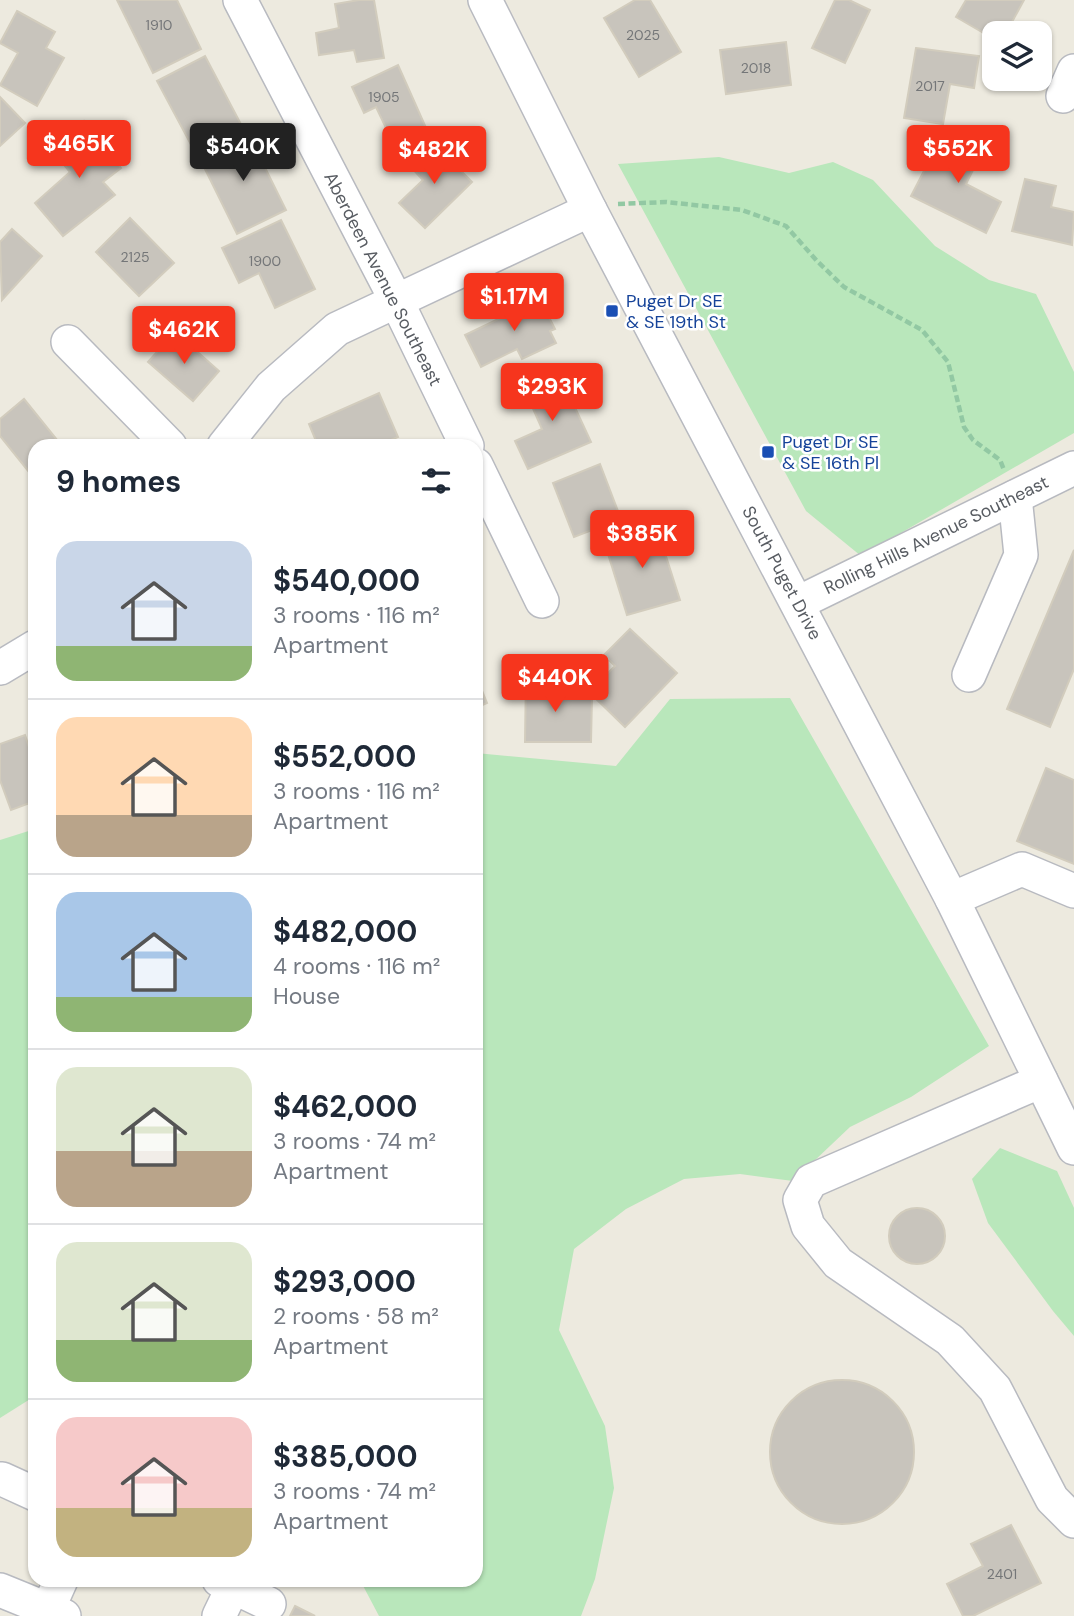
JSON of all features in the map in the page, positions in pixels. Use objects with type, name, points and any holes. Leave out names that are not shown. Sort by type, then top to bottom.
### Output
[{"type":"street","name":"Aberdeen Avenue Southeast","points":[[240,0],[397,302],[464,439]]},
{"type":"street","name":"South Puget Drive","points":[[485,0],[590,210],[952,899],[1074,1148]]},
{"type":"street","points":[[230,439],[271,387],[337,329],[590,210]]},
{"type":"street","points":[[68,342],[163,439]]},
{"type":"street","name":"Rolling Hills Avenue Southeast","points":[[798,603],[1074,468]]},
{"type":"street","points":[[483,479],[542,601]]},
{"type":"street","points":[[969,675],[1021,555],[1015,497]]},
{"type":"street","points":[[0,668],[28,651]]},
{"type":"street","points":[[952,899],[1022,869],[1074,891]]},
{"type":"street","points":[[1041,1081],[811,1181],[800,1199],[808,1226],[838,1263],[950,1340],[995,1389],[1052,1499],[1074,1521]]},
{"type":"street","points":[[2,1479],[28,1491]]},
{"type":"street","points":[[0,1590],[58,1602]]},
{"type":"street","points":[[224,1594],[269,1604]]},
{"type":"path","points":[[590,210],[626,203],[666,202],[742,210],[786,226],[844,286],[922,330],[948,362],[964,427],[973,440],[1000,460],[1015,497]]},
{"type":"green space","points":[[719,157],[789,173],[833,162],[873,180],[935,246],[989,280],[1036,294],[1074,372],[1074,433],[861,556],[806,511],[618,164]]},
{"type":"green space","points":[[790,698],[989,1046],[911,1097],[850,1127],[793,1181],[740,1174],[684,1179],[626,1209],[574,1249],[559,1330],[605,1426],[614,1488],[595,1579],[581,1616],[379,1616],[364,1587],[483,1587],[483,754],[616,766],[670,699]]},
{"type":"green space","points":[[28,831],[28,1400],[0,1418],[0,840]]},
{"type":"green space","points":[[1000,1148],[1057,1171],[1074,1208],[1074,1336],[988,1223],[972,1179]]},
{"type":"building","points":[[117,0],[177,0],[201,49],[153,73]]},
{"type":"building","points":[[374,0],[384,58],[357,62],[354,50],[319,55],[316,33],[339,28],[335,4]]},
{"type":"building","points":[[635,0],[650,0],[681,52],[639,77],[604,18]]},
{"type":"building","points":[[835,0],[849,0],[870,10],[845,63],[812,48]]},
{"type":"building","points":[[966,0],[1024,0],[1013,21],[982,21],[982,32],[956,17]]},
{"type":"building","points":[[17,11],[55,32],[46,48],[64,58],[37,106],[0,85],[18,53],[0,43]]},
{"type":"building","points":[[786,42],[791,85],[726,94],[720,50]]},
{"type":"building","points":[[916,48],[979,56],[974,88],[950,84],[943,124],[904,118]]},
{"type":"building","points":[[205,56],[244,130],[196,154],[157,81]]},
{"type":"building","points":[[398,65],[427,130],[395,147],[376,107],[364,113],[352,87]]},
{"type":"building","points":[[0,97],[25,123],[0,146]]},
{"type":"building","points":[[84,121],[121,168],[103,182],[115,195],[63,236],[35,203],[70,172],[50,148]]},
{"type":"building","points":[[955,131],[985,146],[966,184],[1001,202],[986,233],[911,196],[927,165],[936,169]]},
{"type":"building","points":[[248,133],[286,210],[237,234],[199,157]]},
{"type":"building","points":[[433,143],[472,182],[425,228],[399,203],[423,180],[409,165]]},
{"type":"building","points":[[1025,179],[1056,186],[1051,207],[1074,212],[1072,245],[1012,231]]},
{"type":"building","points":[[130,218],[174,263],[139,296],[96,252]]},
{"type":"building","points":[[281,220],[315,289],[275,308],[259,273],[239,283],[222,248]]},
{"type":"building","points":[[12,229],[42,256],[2,300],[0,242]]},
{"type":"building","points":[[537,294],[555,329],[550,331],[556,343],[522,359],[517,349],[481,367],[465,335],[513,312],[510,306]]},
{"type":"building","points":[[175,332],[219,371],[193,401],[148,362]]},
{"type":"building","points":[[559,373],[591,442],[528,469],[515,441],[542,429],[524,388]]},
{"type":"building","points":[[379,393],[398,437],[315,439],[309,424]]},
{"type":"building","points":[[24,399],[56,439],[28,439],[28,471],[0,436],[0,419]]},
{"type":"building","points":[[600,464],[621,519],[574,537],[553,483]]},
{"type":"building","points":[[656,525],[680,600],[627,615],[604,541]]},
{"type":"building","points":[[1074,550],[1074,669],[1050,727],[1007,709]]},
{"type":"building","points":[[630,629],[677,673],[625,727],[589,692],[615,666],[604,655]]},
{"type":"building","points":[[526,673],[548,673],[547,696],[592,697],[591,742],[525,742]]},
{"type":"building","points":[[25,735],[28,744],[28,804],[11,810],[0,780],[0,744]]},
{"type":"building","points":[[1046,768],[1074,780],[1074,864],[1017,841]]},
{"type":"building","points":[[917,1208],[928,1210],[937,1216],[943,1225],[943,1247],[937,1256],[928,1262],[917,1264],[906,1262],[897,1256],[891,1247],[889,1236],[891,1225],[897,1216],[906,1210]]},
{"type":"building","points":[[842,1380],[870,1385],[893,1401],[909,1424],[914,1452],[909,1480],[893,1503],[870,1519],[842,1524],[814,1519],[791,1503],[775,1480],[770,1452],[775,1424],[791,1401],[814,1385]]},
{"type":"building","points":[[1011,1525],[1041,1583],[973,1616],[963,1616],[947,1584],[983,1566],[971,1544]]},
{"type":"building","points":[[295,1606],[315,1616],[290,1616]]},
{"type":"place","name":"Puget Dr SE & SE 19th St","points":[[612,311]]},
{"type":"place","name":"Puget Dr SE & SE 16th Pl","points":[[768,452]]}]
